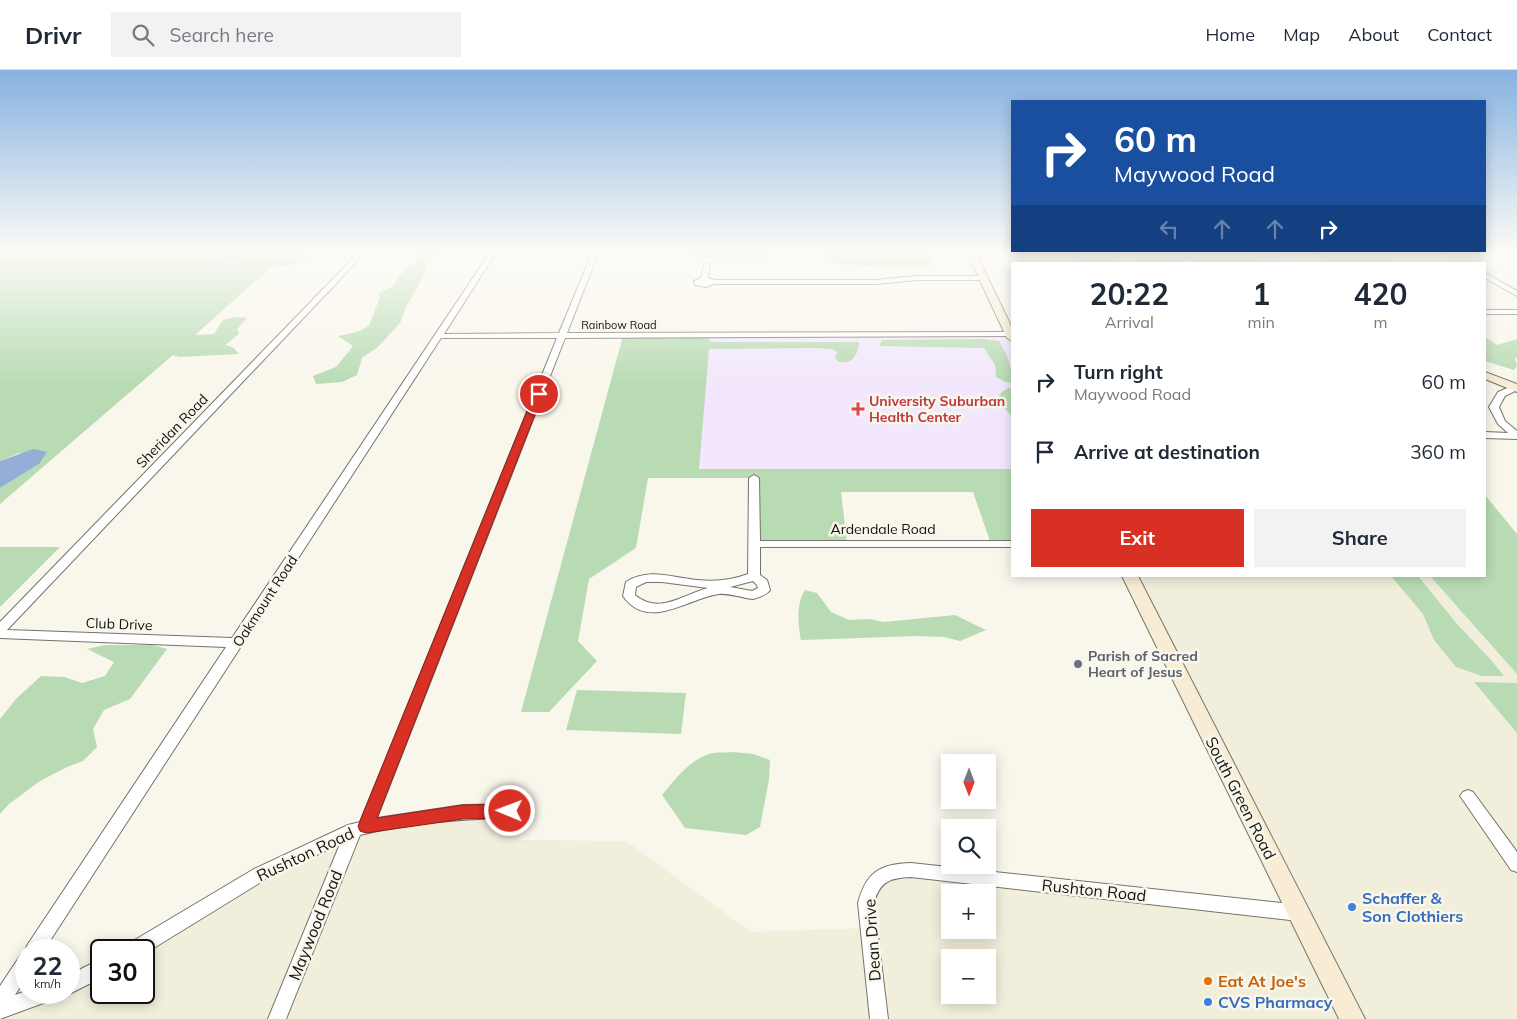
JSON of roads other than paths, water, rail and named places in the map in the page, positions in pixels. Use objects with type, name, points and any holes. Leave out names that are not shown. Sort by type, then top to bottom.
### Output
[{"type":"main road","points":[[991,295],[1011,336]]},
{"type":"main road","points":[[1486,367],[1517,385]]},
{"type":"main road","points":[[1486,375],[1517,385]]},
{"type":"main road","name":"South Green Road","points":[[1131,577],[1352,1019]]},
{"type":"street","name":"Sheridan Road","points":[[0,630],[321,295]]},
{"type":"street","name":"Oakmount Road","points":[[41,939],[465,295]]},
{"type":"street","name":"Maywood Road","points":[[277,1019],[360,828],[578,295]]},
{"type":"street","points":[[1486,312],[1517,312]]},
{"type":"street","name":"Rainbow Road","points":[[438,336],[1011,336]]},
{"type":"street","points":[[1517,385],[1501,394],[1494,407],[1501,422],[1517,436]]},
{"type":"street","points":[[1486,435],[1517,436]]},
{"type":"street","points":[[754,478],[754,576]]},
{"type":"street","name":"Ardendale Road","points":[[753,544],[1011,544]]},
{"type":"street","points":[[754,576],[763,583],[764,590],[753,595],[719,590],[706,592],[673,606],[651,608],[639,606],[629,596],[630,586],[643,577],[713,584],[754,576]]},
{"type":"street","name":"Club Drive","points":[[0,634],[237,644]]},
{"type":"street","points":[[1468,796],[1517,865]]},
{"type":"street","name":"Rushton Road","points":[[152,939],[260,874],[360,828],[463,812],[523,811]]},
{"type":"street","name":"Rushton Road","points":[[889,872],[911,870],[1299,912]]},
{"type":"street","name":"Dean Drive","points":[[879,1019],[866,903],[871,885],[881,875],[889,872]]},
{"type":"street","points":[[0,1002],[15,979]]},
{"type":"street","points":[[0,1010],[17,1004]]},
{"type":"water","points":[[33,449],[47,452],[39,464],[0,488],[0,461]]},
{"type":"place","name":"University Suburban Health Center","points":[[858,409]]},
{"type":"place","name":"Parish of Sacred Heart of Jesus","points":[[1078,664]]},
{"type":"place","name":"Schaffer & Son Clothiers","points":[[1352,907]]},
{"type":"place","name":"Eat At Joe's","points":[[1208,981]]},
{"type":"place","name":"CVS Pharmacy","points":[[1208,1002]]}]
